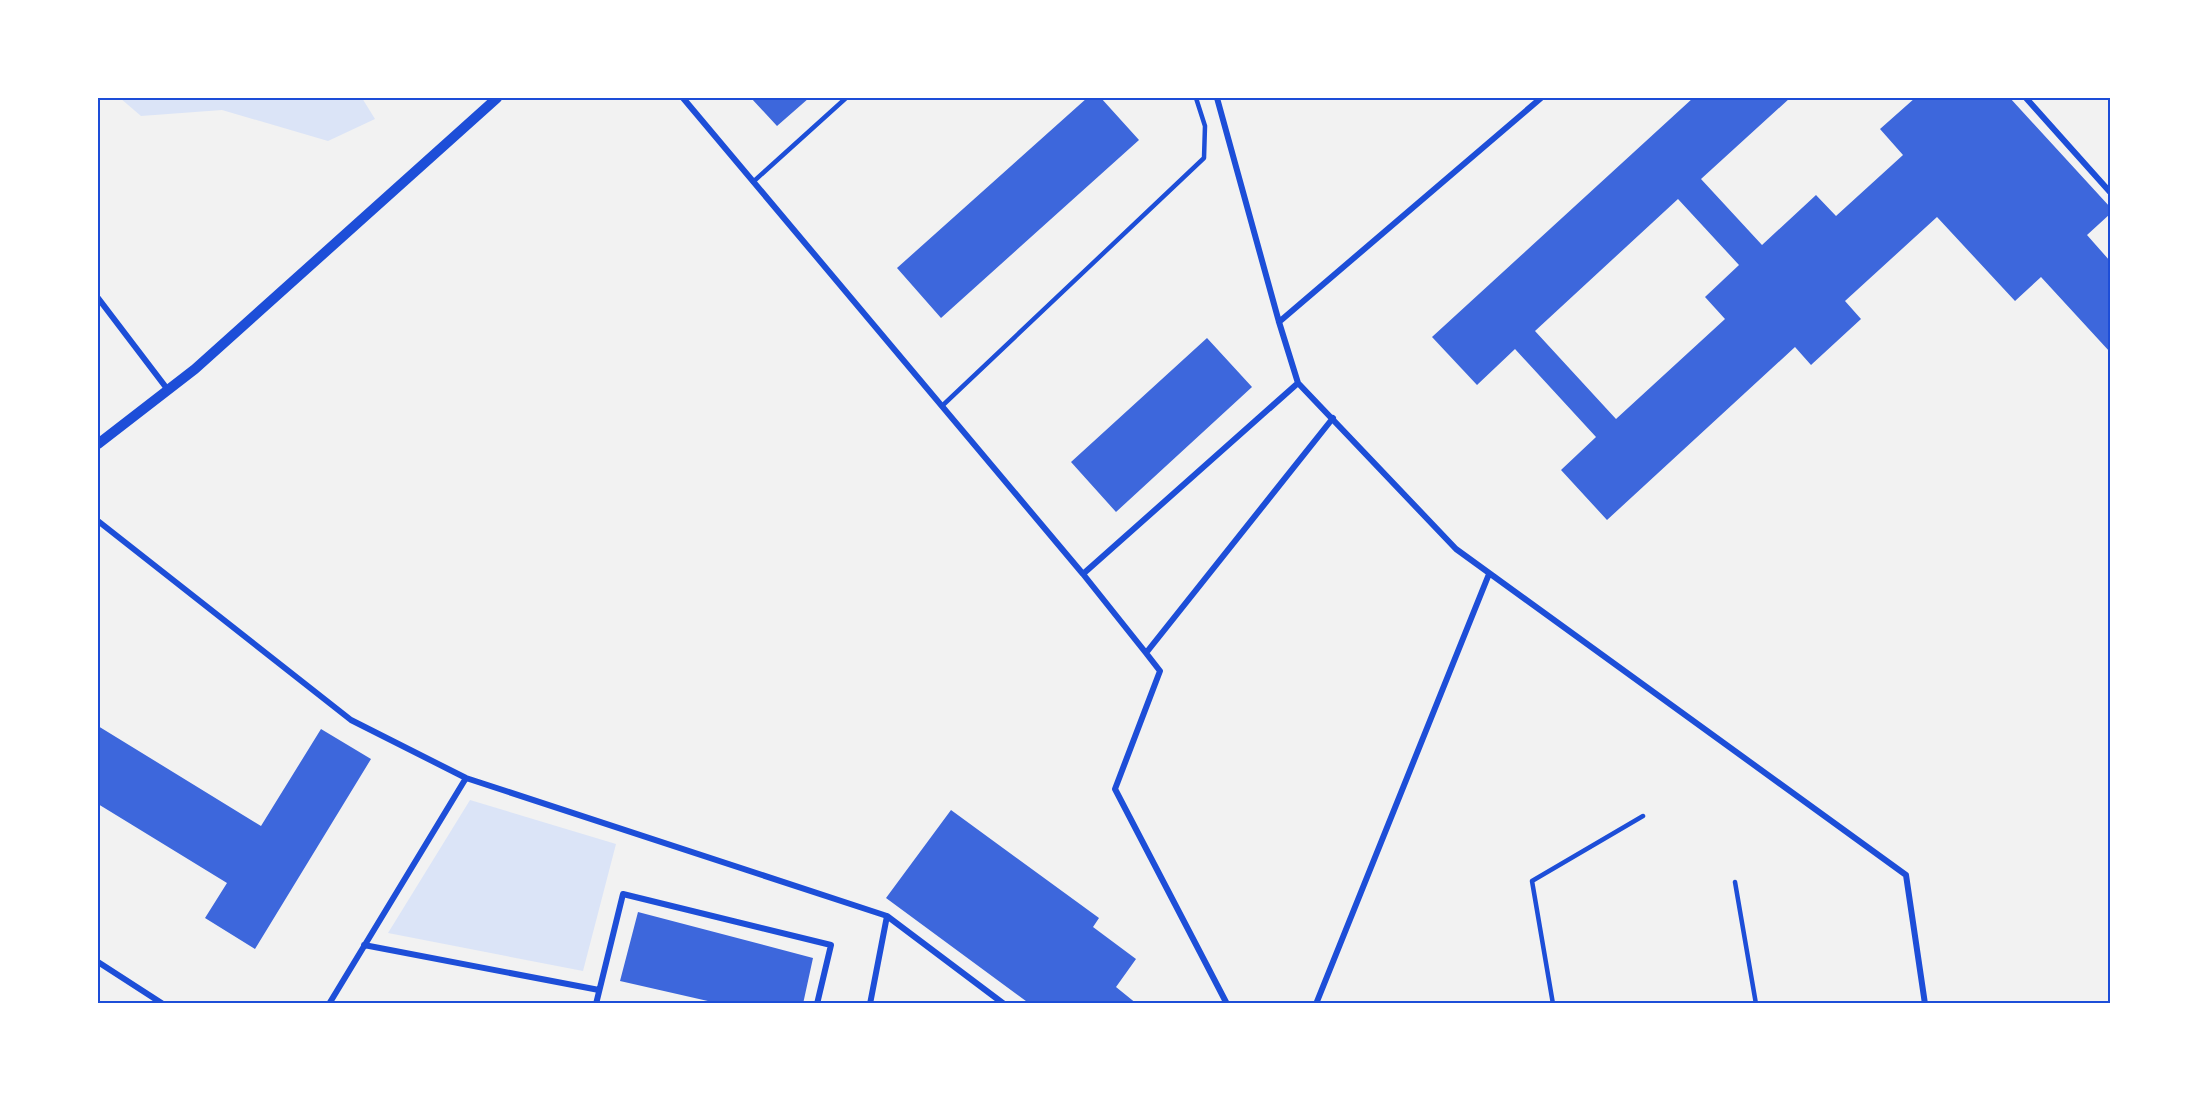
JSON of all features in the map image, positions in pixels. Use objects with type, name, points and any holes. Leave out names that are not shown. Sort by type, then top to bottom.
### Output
[{"type":"street","points":[[98,444],[195,369],[497,98]]},
{"type":"street","points":[[683,98],[1083,574],[1160,671],[1115,789],[1227,1004]]},
{"type":"street","points":[[1217,98],[1298,383],[1456,549],[1906,875],[1925,1004]]},
{"type":"street","points":[[1279,322],[1541,98]]},
{"type":"street","points":[[2026,98],[2110,192]]},
{"type":"street","points":[[98,298],[168,390]]},
{"type":"street","points":[[1083,574],[1298,383]]},
{"type":"street","points":[[1146,653],[1333,418]]},
{"type":"street","points":[[98,521],[351,720],[466,778],[887,916],[1004,1004]]},
{"type":"street","points":[[1316,1004],[1489,574]]},
{"type":"street","points":[[329,1004],[466,778]]},
{"type":"street","points":[[596,1004],[623,894],[831,945],[818,1004]]},
{"type":"street","points":[[870,1004],[887,916]]},
{"type":"street","points":[[364,945],[599,990]]},
{"type":"street","points":[[98,962],[163,1004]]},
{"type":"lane","points":[[753,182],[846,98]]},
{"type":"lane","points":[[942,406],[1204,158],[1205,126],[1196,98]]},
{"type":"lane","points":[[1553,1004],[1532,881],[1643,816]]},
{"type":"lane","points":[[1735,882],[1756,1004]]},
{"type":"shaded area","points":[[120,98],[362,98],[375,119],[328,141],[222,110],[141,116]]},
{"type":"shaded area","points":[[470,800],[616,844],[583,971],[388,933]]},
{"type":"building","points":[[751,98],[809,98],[777,126]]},
{"type":"building","points":[[1087,98],[1101,98],[1139,140],[941,318],[897,268]]},
{"type":"building","points":[[1693,98],[1790,98],[1701,179],[1762,245],[1816,195],[1836,216],[1903,155],[1880,129],[1915,98],[2010,98],[2110,207],[2110,214],[2087,235],[2110,261],[2110,352],[2041,277],[2015,301],[1937,217],[1845,301],[1861,319],[1811,365],[1795,347],[1607,520],[1561,470],[1596,437],[1515,349],[1477,385],[1432,337]],"holes":[[[1678,199],[1739,265],[1705,297],[1725,319],[1616,419],[1535,331]]]},
{"type":"building","points":[[1207,338],[1252,387],[1116,512],[1071,462]]},
{"type":"building","points":[[98,726],[261,826],[321,729],[371,759],[255,949],[205,918],[227,883],[98,804]]},
{"type":"building","points":[[951,810],[1099,918],[1093,927],[1136,959],[1116,987],[1137,1004],[1030,1004],[886,898]]},
{"type":"building","points":[[638,912],[813,958],[803,1004],[721,1004],[620,981]]}]
